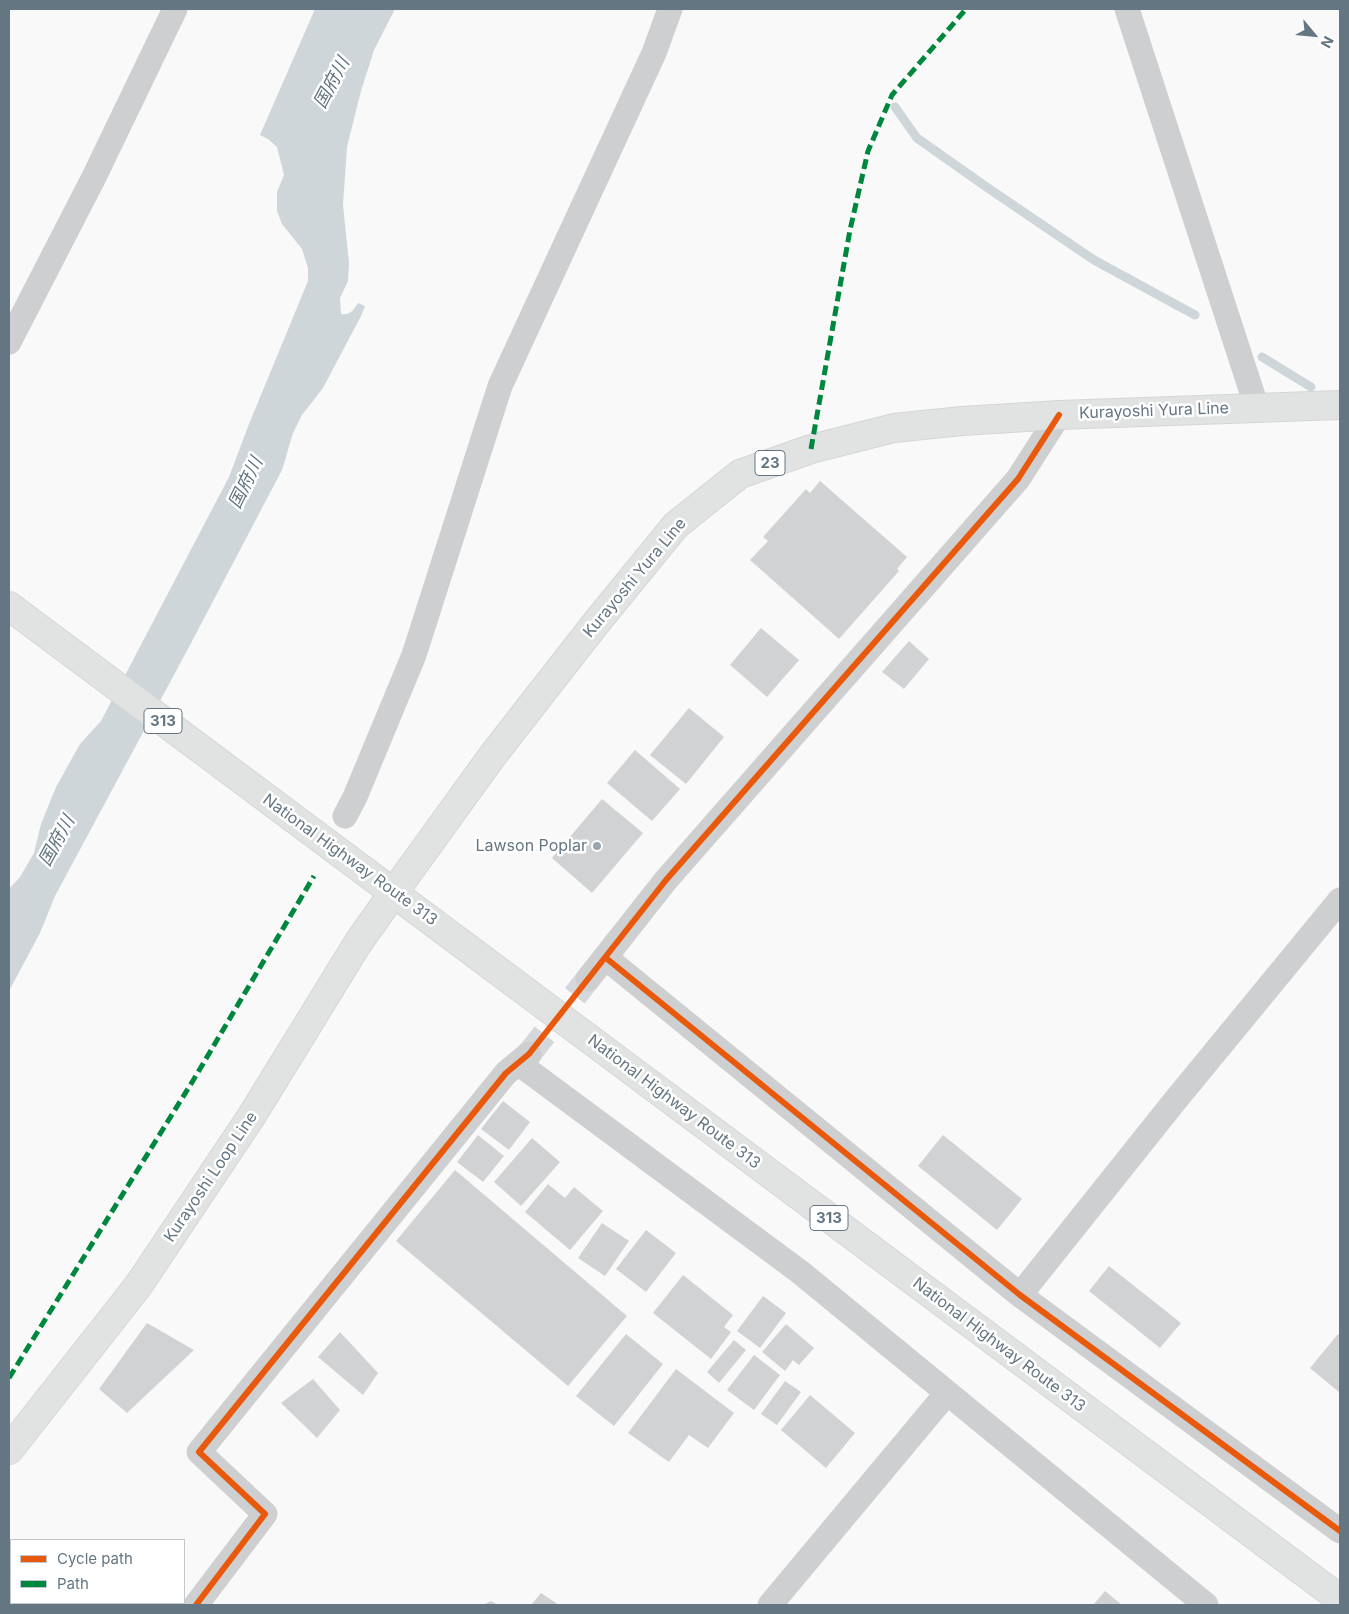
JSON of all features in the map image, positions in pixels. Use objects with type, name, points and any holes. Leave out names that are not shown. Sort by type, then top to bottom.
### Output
[{"type":"main road","name":"Kurayoshi Yura Line","points":[[394,892],[493,755],[596,623],[676,525],[740,474],[811,449],[894,428],[962,421],[1059,415],[1340,405]]},
{"type":"main road","name":"National Highway Route 313","points":[[9,606],[1340,1599]]},
{"type":"main road","name":"Kurayoshi Loop Line","points":[[9,1450],[138,1286],[251,1117],[358,943],[394,892]]},
{"type":"street","points":[[9,342],[94,176],[175,9]]},
{"type":"street","points":[[345,816],[355,797],[414,655],[500,386],[654,53],[670,9]]},
{"type":"street","points":[[1127,9],[1257,408]]},
{"type":"street","points":[[588,979],[666,880],[1018,479],[1059,415]]},
{"type":"street","points":[[1020,1295],[1174,1102],[1340,900]]},
{"type":"street","points":[[606,958],[1020,1295],[1340,1531]]},
{"type":"street","points":[[196,1605],[265,1514],[199,1452],[506,1073],[524,1059],[800,1272],[1206,1605]]},
{"type":"street","points":[[770,1605],[947,1394]]},
{"type":"water","name":"国府川","points":[[315,9],[395,9],[374,50],[361,91],[347,147],[343,205],[349,263],[348,281],[340,298],[341,314],[351,312],[358,303],[365,306],[323,388],[302,415],[293,433],[282,470],[55,896],[40,933],[9,991],[9,889],[20,877],[34,853],[41,824],[56,787],[80,744],[101,721],[229,477],[308,281],[308,268],[302,249],[282,224],[277,211],[277,192],[284,175],[277,147],[260,135]]},
{"type":"building","points":[[820,481],[907,557],[897,569],[899,571],[839,639],[750,560],[768,541],[763,537],[806,489],[810,493]]},
{"type":"building","points":[[761,628],[799,660],[767,697],[730,665]]},
{"type":"building","points":[[909,641],[929,659],[904,689],[882,672]]},
{"type":"building","points":[[689,708],[724,737],[686,784],[650,755]]},
{"type":"building","points":[[635,750],[680,789],[652,821],[607,783]]},
{"type":"building","name":"Lawson Poplar","points":[[602,799],[643,833],[592,893],[552,858]]},
{"type":"building","points":[[503,1101],[530,1122],[509,1150],[481,1129]]},
{"type":"building","points":[[478,1135],[504,1156],[483,1182],[457,1162]]},
{"type":"building","points":[[943,1135],[1022,1199],[997,1230],[918,1166]]},
{"type":"building","points":[[532,1138],[560,1162],[521,1206],[494,1182]]},
{"type":"building","points":[[455,1170],[627,1316],[568,1386],[396,1241]]},
{"type":"building","points":[[548,1184],[565,1198],[574,1187],[603,1211],[570,1250],[525,1212]]},
{"type":"building","points":[[602,1223],[629,1241],[605,1276],[578,1258]]},
{"type":"building","points":[[646,1230],[676,1253],[646,1292],[616,1269]]},
{"type":"building","points":[[1109,1266],[1181,1323],[1160,1348],[1089,1291]]},
{"type":"building","points":[[683,1275],[733,1315],[724,1327],[731,1332],[711,1359],[653,1313]]},
{"type":"building","points":[[763,1296],[786,1313],[760,1348],[737,1331]]},
{"type":"building","points":[[147,1323],[194,1350],[127,1413],[99,1389]]},
{"type":"building","points":[[786,1324],[814,1348],[799,1365],[793,1360],[785,1371],[762,1352]]},
{"type":"building","points":[[340,1332],[378,1373],[363,1395],[318,1357]]},
{"type":"building","points":[[626,1334],[663,1364],[614,1426],[576,1396]]},
{"type":"building","points":[[1338,1334],[1340,1336],[1340,1393],[1310,1368]]},
{"type":"building","points":[[734,1340],[746,1350],[719,1383],[707,1372]]},
{"type":"building","points":[[754,1355],[780,1375],[754,1410],[727,1390]]},
{"type":"building","points":[[676,1369],[734,1413],[708,1448],[689,1435],[669,1462],[628,1433]]},
{"type":"building","points":[[313,1379],[340,1410],[317,1438],[281,1403]]},
{"type":"building","points":[[785,1381],[801,1392],[777,1425],[761,1414]]},
{"type":"building","points":[[810,1395],[855,1433],[826,1468],[781,1430]]},
{"type":"building","points":[[1105,1591],[1122,1605],[1093,1605]]},
{"type":"building","points":[[541,1593],[559,1605],[531,1605]]},
{"type":"building","points":[[491,1601],[498,1605],[483,1605]]},
{"type":"building","points":[[36,1604],[137,1605],[36,1605]]},
{"type":"waterway","points":[[895,107],[917,138],[985,186],[1094,260],[1195,315]]},
{"type":"waterway","points":[[1262,357],[1311,387]]},
{"type":"tunnel","points":[[529,1054],[588,979]]},
{"type":"marked path","points":[[811,449],[850,230],[868,151],[892,95],[966,9]]},
{"type":"marked path","points":[[9,1378],[194,1079],[314,876]]},
{"type":"cycle path","points":[[196,1605],[265,1514],[199,1452],[506,1073],[529,1054],[666,880],[1018,479],[1059,415]]},
{"type":"cycle path","points":[[606,958],[1020,1295],[1340,1531]]},
{"type":"place","name":"Lawson Poplar","points":[[597,846]]}]
